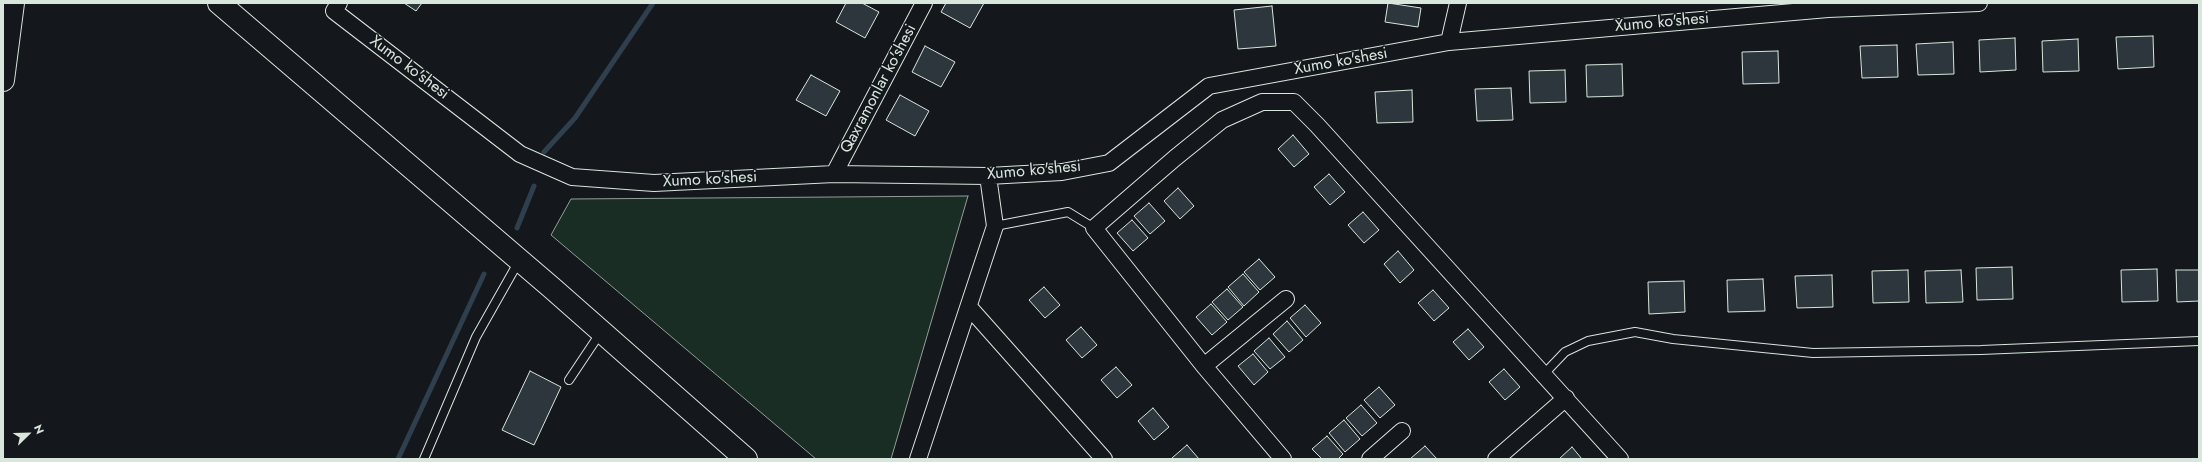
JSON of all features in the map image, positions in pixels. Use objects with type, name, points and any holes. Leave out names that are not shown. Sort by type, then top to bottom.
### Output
[{"type":"main road","points":[[3,80],[13,3]]},
{"type":"main road","points":[[218,3],[519,260],[746,459]]},
{"type":"street","name":"Qaxramonlar ko'shesi","points":[[834,174],[924,3]]},
{"type":"street","points":[[1449,42],[1458,3]]},
{"type":"street","name":"Xumo ko'shesi","points":[[336,7],[520,154],[572,177],[654,183],[834,174],[988,176],[1062,172],[1109,163],[1209,86],[1449,42],[1828,6],[1979,3]]},
{"type":"street","points":[[1283,459],[1204,366],[1094,228],[1175,158],[1222,120],[1262,102],[1294,102],[1317,125],[1620,459]]},
{"type":"street","points":[[918,459],[969,307],[994,226],[988,176]]},
{"type":"street","points":[[1204,366],[1286,299]]},
{"type":"street","points":[[969,307],[1104,459]]},
{"type":"street","points":[[1496,459],[1566,398]]},
{"type":"street","points":[[1370,459],[1402,431]]},
{"type":"lane","points":[[994,226],[1068,212],[1094,228]]},
{"type":"lane","points":[[424,459],[476,337],[519,260]]},
{"type":"lane","points":[[569,380],[601,331]]},
{"type":"lane","points":[[1544,374],[1564,352],[1588,341],[1635,332],[1673,339],[1813,353],[1982,350],[2199,341]]},
{"type":"green space","points":[[968,196],[891,459],[816,459],[551,235],[571,199]]},
{"type":"building","points":[[404,3],[422,3],[416,11]]},
{"type":"building","points":[[846,3],[862,3],[879,12],[865,38],[836,22]]},
{"type":"building","points":[[946,3],[984,3],[970,28],[941,12]]},
{"type":"building","points":[[1388,3],[1421,8],[1418,27],[1385,22]]},
{"type":"building","points":[[1272,6],[1276,46],[1238,49],[1234,10]]},
{"type":"building","points":[[2153,36],[2154,67],[2118,69],[2116,37]]},
{"type":"building","points":[[2015,38],[2016,70],[1980,72],[1979,40]]},
{"type":"building","points":[[2078,39],[2079,71],[2043,72],[2042,41]]},
{"type":"building","points":[[1953,42],[1954,74],[1918,75],[1916,44]]},
{"type":"building","points":[[1897,45],[1898,77],[1862,78],[1860,46]]},
{"type":"building","points":[[925,46],[955,62],[941,87],[912,72]]},
{"type":"building","points":[[1778,51],[1779,83],[1743,84],[1742,52]]},
{"type":"building","points":[[1622,64],[1623,96],[1587,97],[1586,65]]},
{"type":"building","points":[[1565,70],[1566,102],[1530,103],[1529,71]]},
{"type":"building","points":[[811,75],[840,91],[826,116],[796,100]]},
{"type":"building","points":[[1511,88],[1513,120],[1477,121],[1475,89]]},
{"type":"building","points":[[1412,90],[1413,122],[1377,123],[1375,92]]},
{"type":"building","points":[[900,95],[929,111],[915,136],[886,120]]},
{"type":"building","points":[[1293,135],[1309,154],[1294,167],[1278,149]]},
{"type":"building","points":[[1329,174],[1345,192],[1330,205],[1314,187]]},
{"type":"building","points":[[1178,188],[1194,206],[1180,219],[1164,201]]},
{"type":"building","points":[[1149,203],[1165,221],[1150,234],[1134,216]]},
{"type":"building","points":[[1363,212],[1379,230],[1364,243],[1348,225]]},
{"type":"building","points":[[1132,220],[1148,238],[1133,251],[1117,233]]},
{"type":"building","points":[[1398,251],[1414,270],[1400,283],[1384,264]]},
{"type":"building","points":[[1259,259],[1275,277],[1260,290],[1244,272]]},
{"type":"building","points":[[2012,267],[2013,299],[1977,300],[1976,268]]},
{"type":"building","points":[[2157,269],[2158,301],[2122,302],[2121,270]]},
{"type":"building","points":[[1908,270],[1909,302],[1873,303],[1872,271]]},
{"type":"building","points":[[1961,270],[1963,302],[1926,303],[1925,271]]},
{"type":"building","points":[[2176,270],[2199,270],[2199,301],[2177,302]]},
{"type":"building","points":[[1243,274],[1259,292],[1244,306],[1228,287]]},
{"type":"building","points":[[1832,275],[1833,307],[1797,308],[1795,276]]},
{"type":"building","points":[[1763,279],[1765,311],[1728,312],[1727,280]]},
{"type":"building","points":[[1684,281],[1685,312],[1649,314],[1648,282]]},
{"type":"building","points":[[1044,287],[1060,305],[1045,318],[1029,300]]},
{"type":"building","points":[[1227,289],[1243,307],[1228,320],[1212,302]]},
{"type":"building","points":[[1433,290],[1449,308],[1434,321],[1418,303]]},
{"type":"building","points":[[1211,304],[1227,322],[1212,335],[1196,317]]},
{"type":"building","points":[[1305,305],[1321,323],[1306,337],[1290,318]]},
{"type":"building","points":[[1287,321],[1303,340],[1289,352],[1273,334]]},
{"type":"building","points":[[1081,327],[1097,345],[1082,358],[1066,340]]},
{"type":"building","points":[[1468,329],[1484,347],[1469,360],[1453,342]]},
{"type":"building","points":[[1269,338],[1285,357],[1270,369],[1254,351]]},
{"type":"building","points":[[1253,354],[1268,372],[1254,385],[1238,366]]},
{"type":"building","points":[[1116,367],[1132,385],[1117,398],[1101,380]]},
{"type":"building","points":[[1504,369],[1520,387],[1505,400],[1489,382]]},
{"type":"building","points":[[530,371],[561,387],[534,445],[502,430]]},
{"type":"building","points":[[1379,387],[1395,405],[1380,418],[1364,400]]},
{"type":"building","points":[[1361,405],[1377,423],[1362,436],[1346,418]]},
{"type":"building","points":[[1153,408],[1169,427],[1154,440],[1138,421]]},
{"type":"building","points":[[1344,420],[1360,439],[1345,452],[1329,433]]},
{"type":"building","points":[[1327,436],[1343,454],[1338,459],[1322,459],[1312,449]]},
{"type":"building","points":[[1187,445],[1199,459],[1172,458]]},
{"type":"building","points":[[1425,446],[1437,459],[1410,459]]},
{"type":"building","points":[[1572,447],[1582,459],[1559,459]]},
{"type":"waterway","points":[[544,152],[575,118],[653,3]]},
{"type":"waterway","points":[[517,228],[534,186]]},
{"type":"waterway","points":[[398,459],[484,274]]}]
